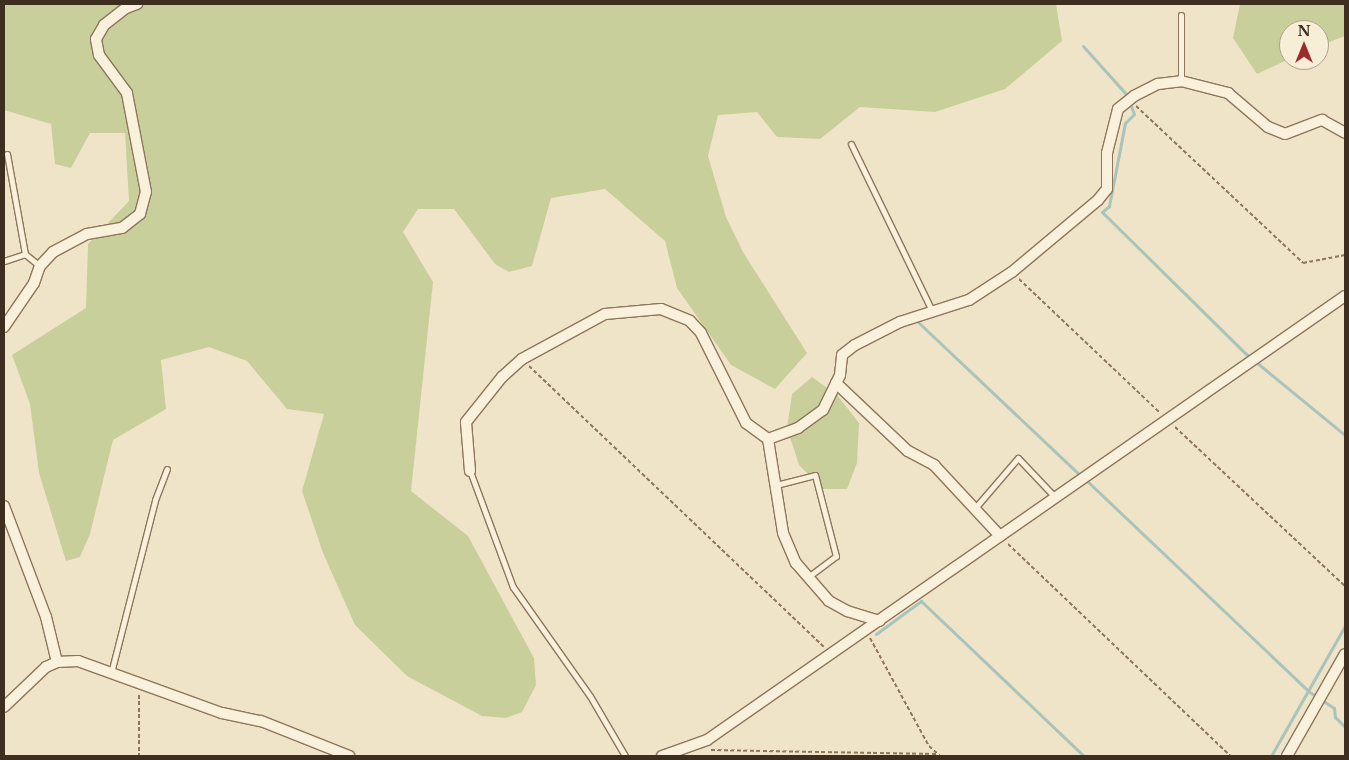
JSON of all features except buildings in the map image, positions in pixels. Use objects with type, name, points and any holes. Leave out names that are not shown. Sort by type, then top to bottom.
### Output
[{"type":"street","points":[[4,327],[34,283],[40,266],[70,242],[87,234],[122,228],[140,214],[146,192],[127,93],[99,55],[96,39],[104,25],[137,4]]},
{"type":"street","points":[[768,439],[811,421],[823,410],[836,383],[842,355],[855,345],[900,322],[969,300],[1012,272],[1107,189],[1107,153],[1118,109],[1158,84],[1181,81],[1228,93],[1268,127],[1284,134],[1322,120],[1345,133]]},
{"type":"street","points":[[662,756],[700,744],[1345,296]]},
{"type":"street","points":[[470,471],[466,422],[502,377],[522,360],[605,314],[661,310],[690,321],[701,333],[746,423],[768,439],[782,533],[796,563],[829,601],[847,612],[879,621]]},
{"type":"street","points":[[836,383],[908,451],[934,465],[1000,536]]},
{"type":"street","points":[[4,506],[46,617],[57,662]]},
{"type":"street","points":[[1288,756],[1345,654]]},
{"type":"street","points":[[4,707],[46,667],[57,662],[78,662],[222,713],[260,721],[349,756]]},
{"type":"lane","points":[[1181,15],[1181,81]]},
{"type":"lane","points":[[851,144],[932,311]]},
{"type":"lane","points":[[7,154],[25,254],[40,266]]},
{"type":"lane","points":[[4,261],[25,254]]},
{"type":"lane","points":[[975,508],[1018,458],[1055,497]]},
{"type":"lane","points":[[111,674],[155,500],[167,469]]},
{"type":"lane","points":[[470,471],[513,587],[590,696],[625,756]]},
{"type":"lane","points":[[776,485],[815,475],[836,556],[808,578]]},
{"type":"path","points":[[1128,101],[1303,263],[1345,255]]},
{"type":"path","points":[[1012,272],[1345,586]]},
{"type":"path","points":[[522,360],[832,654]]},
{"type":"path","points":[[1000,536],[1231,756]]},
{"type":"path","points":[[866,630],[929,746],[940,756]]},
{"type":"path","points":[[139,685],[139,756]]},
{"type":"path","points":[[700,744],[712,751],[937,754]]},
{"type":"green space","points":[[4,4],[1056,4],[1062,41],[1005,89],[935,112],[860,107],[820,139],[777,137],[757,112],[718,115],[708,156],[726,217],[743,252],[807,353],[775,389],[731,365],[677,288],[665,241],[605,189],[551,198],[532,266],[509,272],[495,264],[454,209],[418,209],[403,232],[433,282],[411,491],[468,536],[534,658],[536,685],[522,712],[506,718],[482,716],[407,676],[355,625],[323,553],[302,491],[324,414],[287,409],[247,361],[209,347],[161,360],[166,409],[113,440],[90,534],[80,557],[66,561],[39,473],[30,404],[12,355],[86,308],[88,244],[129,201],[125,133],[90,133],[71,168],[55,164],[51,124],[4,110]]},
{"type":"green space","points":[[1240,4],[1345,4],[1345,36],[1329,42],[1329,20],[1279,20],[1279,64],[1257,74],[1233,38]]},
{"type":"green space","points":[[812,377],[837,395],[859,423],[857,463],[847,489],[823,489],[799,465],[787,428],[792,394]]},
{"type":"waterway","points":[[1083,46],[1127,95],[1134,114],[1125,123],[1109,206],[1102,212],[1245,353],[1345,435]]},
{"type":"waterway","points":[[918,322],[1081,476]]},
{"type":"waterway","points":[[1086,480],[1308,691],[1334,708],[1335,717],[1345,727]]},
{"type":"waterway","points":[[876,634],[921,601],[1084,756]]},
{"type":"waterway","points":[[1271,756],[1345,626]]}]
